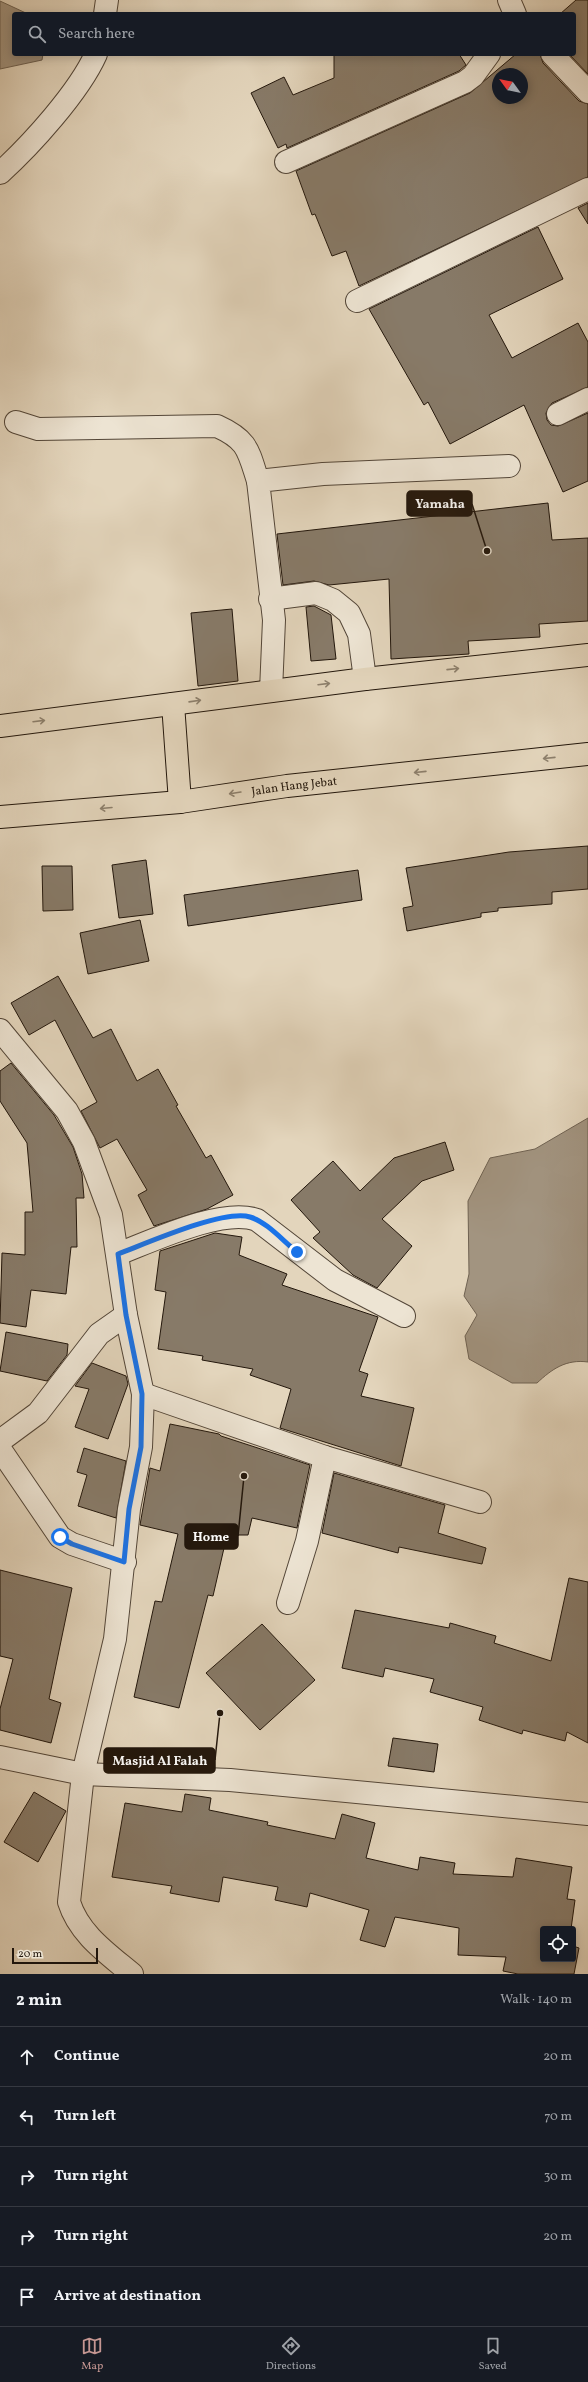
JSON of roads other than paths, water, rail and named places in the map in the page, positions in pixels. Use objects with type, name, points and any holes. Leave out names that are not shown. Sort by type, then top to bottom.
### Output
[{"type":"highway","points":[[0,726],[365,679],[588,655]]},
{"type":"highway","points":[[173,704],[180,802]]},
{"type":"highway","name":"Jalan Hang Jebat","points":[[0,817],[180,802],[287,786],[588,754]]},
{"type":"street","points":[[105,12],[107,0]]},
{"type":"street","points":[[509,0],[514,12]]},
{"type":"street","points":[[0,173],[21,154],[73,91],[90,67],[95,56]]},
{"type":"street","points":[[286,162],[465,82],[476,73],[488,56]]},
{"type":"street","points":[[554,56],[588,92]]},
{"type":"street","points":[[356,301],[588,189]]},
{"type":"street","points":[[558,414],[588,399]]},
{"type":"street","points":[[16,422],[38,429],[217,426],[232,433],[246,445],[258,481],[270,599],[274,620],[271,691]]},
{"type":"street","points":[[258,481],[323,474],[509,466]]},
{"type":"street","points":[[270,599],[316,593],[333,600],[349,613],[359,634],[365,679]]},
{"type":"street","points":[[0,1030],[67,1111],[84,1142],[111,1215],[126,1315],[142,1394],[141,1447],[129,1509],[115,1639],[83,1774],[69,1902],[73,1917],[82,1929],[132,1974]]},
{"type":"street","points":[[118,1254],[194,1225],[240,1216],[249,1216],[257,1220],[335,1280],[404,1316]]},
{"type":"street","points":[[0,1441],[38,1413],[100,1334],[126,1315]]},
{"type":"street","points":[[142,1394],[325,1457],[480,1502]]},
{"type":"street","points":[[0,1449],[60,1537],[72,1544],[124,1562]]},
{"type":"street","points":[[288,1603],[307,1541],[325,1457]]},
{"type":"street","points":[[0,1757],[83,1774],[230,1780],[588,1814]]},
{"type":"place","name":"Yamaha","points":[[487,551]]},
{"type":"place","name":"Home","points":[[244,1476]]},
{"type":"place","name":"Masjid Al Falah","points":[[220,1713]]}]
